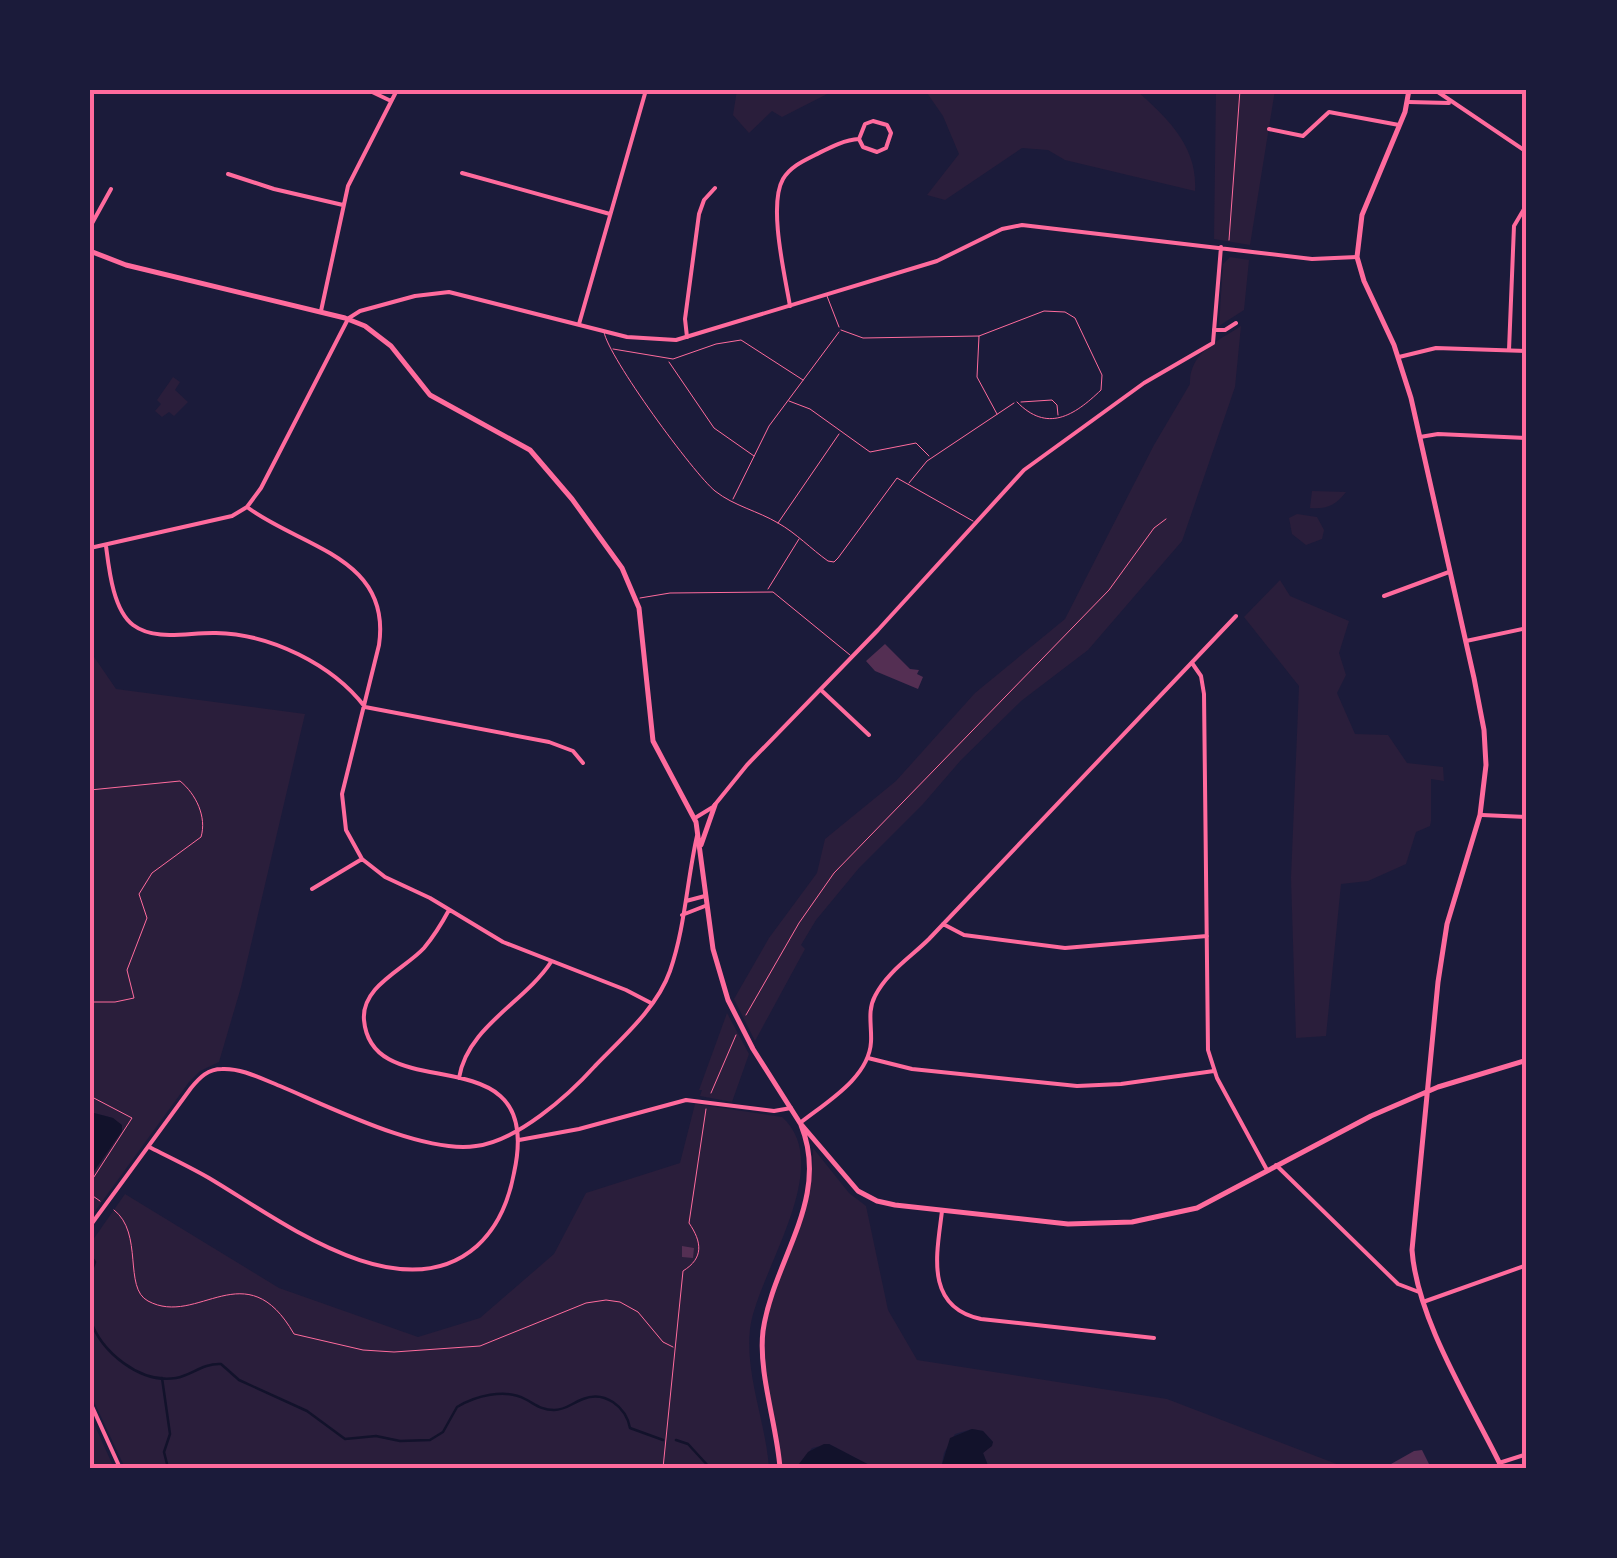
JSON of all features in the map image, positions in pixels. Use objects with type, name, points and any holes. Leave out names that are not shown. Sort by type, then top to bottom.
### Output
[{"type":"main road","points":[[1408,90],[1400,125],[1362,214],[1357,257],[1399,358],[1420,437],[1484,730],[1486,765],[1480,815],[1447,924],[1412,1238],[1419,1292],[1500,1465]]},
{"type":"main road","points":[[90,251],[136,268],[348,318],[385,340],[432,397],[536,455],[614,557],[636,600],[644,631],[654,745],[695,818],[718,974],[740,1026],[800,1122],[862,1194],[882,1202],[942,1211],[1068,1224],[1132,1222],[1197,1208],[1356,1123],[1426,1092],[1527,1060]]},
{"type":"main road","points":[[700,848],[715,805]]},
{"type":"main road","points":[[780,1468],[763,1340],[809,1187],[810,1155],[800,1122]]},
{"type":"street","points":[[368,90],[391,100]]},
{"type":"street","points":[[321,312],[350,180],[396,90]]},
{"type":"street","points":[[579,324],[646,90]]},
{"type":"street","points":[[1435,90],[1527,152]]},
{"type":"street","points":[[1407,102],[1433,100],[1454,104]]},
{"type":"street","points":[[1269,129],[1301,137],[1329,112],[1400,125]]},
{"type":"street","points":[[873,120],[891,132],[886,148],[878,152],[864,147],[859,139],[865,124],[873,120]]},
{"type":"street","points":[[790,306],[781,245],[780,184],[800,162],[842,142],[859,139]]},
{"type":"street","points":[[462,173],[610,214]]},
{"type":"street","points":[[228,174],[343,205]]},
{"type":"street","points":[[688,338],[685,316],[699,214],[714,188]]},
{"type":"street","points":[[90,227],[111,190]]},
{"type":"street","points":[[1509,350],[1514,226],[1527,204]]},
{"type":"street","points":[[90,548],[226,518],[248,507],[348,318],[361,311],[441,291],[652,340],[688,338],[941,260],[1017,225],[1319,259],[1357,257]]},
{"type":"street","points":[[695,818],[715,805],[1037,458],[1144,383],[1213,343],[1221,247]]},
{"type":"street","points":[[1214,330],[1224,330],[1236,323]]},
{"type":"street","points":[[1399,358],[1442,347],[1527,351]]},
{"type":"street","points":[[1420,437],[1438,434],[1527,438]]},
{"type":"street","points":[[248,507],[344,561],[369,590],[378,614],[380,632],[342,802],[346,830],[362,859],[385,877],[496,938],[652,1003]]},
{"type":"street","points":[[106,546],[119,605],[136,627],[156,634],[218,632],[270,643],[322,669],[351,690],[364,707],[548,742],[573,752],[583,763]]},
{"type":"street","points":[[1384,596],[1450,572]]},
{"type":"street","points":[[800,1122],[849,1082],[868,1058],[874,996],[889,976],[1236,616]]},
{"type":"street","points":[[1466,641],[1527,628]]},
{"type":"street","points":[[1190,662],[1201,676],[1204,694],[1208,1043],[1214,1072],[1267,1170]]},
{"type":"street","points":[[821,690],[869,735]]},
{"type":"street","points":[[1480,815],[1527,817]]},
{"type":"street","points":[[90,1226],[198,1080],[221,1068],[245,1072],[384,1128],[439,1144],[480,1146],[518,1129],[575,1087],[652,1003],[670,971],[698,831]]},
{"type":"street","points":[[312,889],[362,859]]},
{"type":"street","points":[[684,902],[705,896]]},
{"type":"street","points":[[682,916],[706,906]]},
{"type":"street","points":[[149,1146],[318,1243],[372,1262],[416,1270],[460,1258],[477,1246],[492,1230],[510,1193],[519,1140],[512,1113],[495,1090],[478,1081],[418,1072],[387,1057],[373,1044],[364,1020],[372,992],[422,950],[450,910]]},
{"type":"street","points":[[943,924],[964,935],[1065,948],[1206,936]]},
{"type":"street","points":[[459,1078],[478,1038],[551,962]]},
{"type":"street","points":[[868,1058],[912,1068],[1078,1086],[1214,1072]]},
{"type":"street","points":[[519,1140],[579,1130],[681,1101],[774,1112],[790,1108]]},
{"type":"street","points":[[1276,1165],[1398,1284],[1419,1292]]},
{"type":"street","points":[[942,1211],[936,1257],[938,1280],[948,1300],[965,1314],[1154,1338]]},
{"type":"street","points":[[1423,1302],[1527,1265]]},
{"type":"street","points":[[90,1402],[120,1468]]},
{"type":"street","points":[[1500,1465],[1527,1454]]},
{"type":"lane","points":[[827,295],[840,330],[860,338],[980,336],[1044,311],[1065,312],[1074,318],[1103,382],[1095,395],[1058,418],[1034,417],[1017,402]]},
{"type":"lane","points":[[732,502],[769,426],[840,330]]},
{"type":"lane","points":[[604,331],[611,348],[700,475],[732,502],[778,523],[828,561],[834,562],[893,480],[901,478],[975,523]]},
{"type":"lane","points":[[980,336],[977,378],[997,414]]},
{"type":"lane","points":[[611,348],[669,359],[741,340],[803,380]]},
{"type":"lane","points":[[669,359],[671,368],[712,426],[756,457]]},
{"type":"lane","points":[[788,400],[810,409],[874,453],[916,442],[931,459]]},
{"type":"lane","points":[[909,483],[931,459],[1017,402],[1052,400],[1057,405],[1058,418]]},
{"type":"lane","points":[[778,523],[841,431]]},
{"type":"lane","points":[[766,591],[800,539]]},
{"type":"lane","points":[[636,600],[670,593],[766,591],[778,595],[852,658]]},
{"type":"path","points":[[1228,248],[1240,90]]},
{"type":"path","points":[[663,1468],[683,1272],[694,1265],[699,1254],[698,1237],[689,1223],[699,1143],[708,1102],[740,1026],[799,923],[834,873],[1109,590],[1154,528],[1166,519]]},
{"type":"path","points":[[90,790],[180,781],[186,784],[204,818],[204,826],[201,837],[152,873],[139,894],[147,918],[127,970],[134,998],[90,1002]]},
{"type":"path","points":[[90,1096],[132,1118],[90,1183]]},
{"type":"path","points":[[90,1194],[102,1202]]},
{"type":"path","points":[[111,1208],[127,1222],[138,1293],[145,1300],[167,1308],[227,1292],[246,1295],[268,1304],[285,1318],[294,1334],[364,1350],[394,1352],[480,1346],[586,1303],[606,1300],[620,1302],[638,1312],[664,1342],[674,1347]]},
{"type":"shaded area","points":[[737,90],[842,90],[782,117],[772,111],[749,133],[733,115]]},
{"type":"shaded area","points":[[925,90],[1136,90],[1169,122],[1186,147],[1195,175],[1195,191],[1065,160],[1048,150],[1022,148],[945,200],[927,195],[959,154],[943,116]]},
{"type":"shaded area","points":[[1216,90],[1275,90],[1250,245],[1214,239]]},
{"type":"shaded area","points":[[1230,257],[1249,260],[1244,310],[1219,326],[1223,264]]},
{"type":"shaded area","points":[[1241,326],[1235,387],[1182,541],[1088,650],[1021,701],[859,868],[816,920],[801,945],[805,949],[755,1041],[734,999],[769,938],[817,873],[825,839],[896,781],[975,693],[1065,619],[1154,445],[1190,384],[1194,364],[1206,349]]},
{"type":"shaded area","points":[[173,377],[180,382],[175,390],[188,402],[174,416],[169,412],[162,417],[155,411],[161,404],[157,400]]},
{"type":"shaded area","points":[[1312,491],[1346,492],[1330,506],[1310,508]]},
{"type":"shaded area","points":[[1297,514],[1317,517],[1324,530],[1322,539],[1306,545],[1292,534],[1289,518]]},
{"type":"shaded area","points":[[1280,580],[1290,596],[1349,621],[1339,653],[1346,675],[1337,693],[1355,734],[1388,735],[1407,763],[1443,767],[1444,781],[1431,779],[1430,826],[1416,832],[1406,864],[1368,881],[1341,884],[1326,1036],[1296,1038],[1291,878],[1299,686],[1244,617]]},
{"type":"shaded area","points":[[90,651],[116,689],[305,714],[241,987],[219,1062],[200,1071],[189,1082],[90,1218],[90,1177],[122,1131],[113,1118],[90,1112]]},
{"type":"shaded area","points":[[727,1013],[749,1054],[732,1102],[700,1096],[699,1090]]},
{"type":"shaded area","points":[[695,1104],[782,1117],[797,1138],[801,1163],[798,1191],[750,1329],[750,1364],[769,1468],[125,1468],[90,1393],[90,1244],[125,1194],[279,1288],[418,1337],[480,1318],[554,1254],[586,1193],[680,1163]]},
{"type":"shaded area","points":[[90,1112],[113,1118],[122,1125],[122,1131],[90,1177]]},
{"type":"shaded area","points":[[813,1148],[849,1193],[866,1206],[888,1310],[917,1360],[1167,1399],[1347,1468],[989,1468],[983,1453],[993,1442],[983,1431],[972,1429],[955,1434],[941,1468],[875,1468],[829,1444],[812,1448],[796,1468],[781,1468],[763,1364],[763,1336],[808,1197]]},
{"type":"shaded area","points":[[90,1415],[114,1468],[90,1468]]},
{"type":"shaded area","points":[[972,1429],[983,1431],[993,1442],[983,1453],[989,1468],[941,1468],[950,1438]]},
{"type":"shaded area","points":[[824,1444],[875,1468],[796,1468],[808,1452]]},
{"type":"building","points":[[885,644],[910,669],[919,670],[917,674],[923,677],[918,689],[875,671],[866,661]]},
{"type":"building","points":[[682,1246],[694,1248],[693,1258],[682,1257]]},
{"type":"building","points":[[1422,1450],[1431,1468],[1384,1468],[1414,1451]]},
{"type":"waterway","points":[[90,1255],[95,1262],[90,1275]]},
{"type":"waterway","points":[[90,1319],[103,1343],[136,1371],[162,1379],[176,1378],[221,1364],[239,1380],[307,1411],[345,1439],[376,1436],[400,1441],[430,1440],[443,1432],[457,1407],[499,1394],[517,1396],[554,1410],[599,1397],[619,1407],[630,1428],[663,1440]]},
{"type":"waterway","points":[[162,1378],[170,1434],[164,1452],[168,1468]]},
{"type":"waterway","points":[[676,1440],[688,1444],[710,1468]]}]
